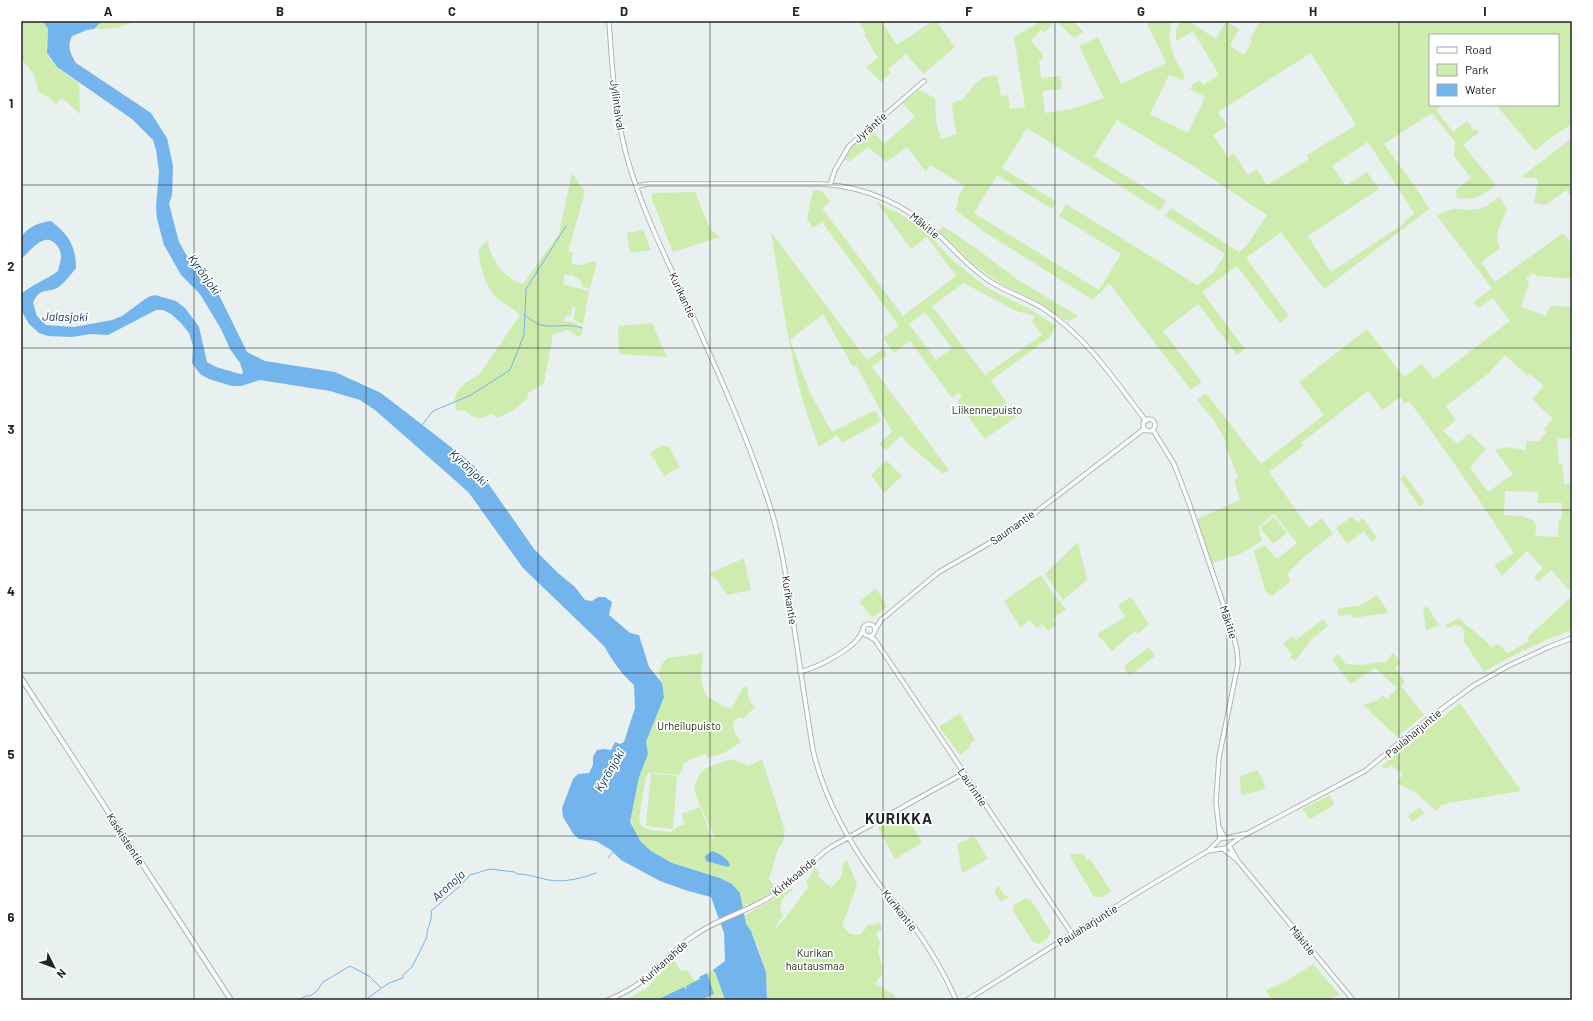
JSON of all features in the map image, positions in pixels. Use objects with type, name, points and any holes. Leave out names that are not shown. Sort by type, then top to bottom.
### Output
[{"type":"main road","name":"Kaskistentie","points":[[21,678],[231,1000]]},
{"type":"street","name":"Jyllintaival","points":[[609,21],[612,64],[621,129],[628,160],[637,186]]},
{"type":"street","name":"Jyräntie","points":[[830,185],[837,164],[849,146],[924,81]]},
{"type":"street","name":"Mäkitie","points":[[637,186],[648,184],[830,185],[880,197],[903,208],[927,224],[970,266],[988,280],[1043,309],[1066,325],[1087,345],[1146,421]]},
{"type":"street","name":"Kurikantie","points":[[637,186],[662,248],[735,411],[768,499],[784,566],[800,672],[817,765],[829,798],[848,837],[878,882],[910,921],[929,949],[956,1000]]},
{"type":"street","points":[[1150,420],[1154,422],[1155,426],[1153,430],[1149,431],[1144,429],[1143,424],[1146,421],[1150,420]]},
{"type":"street","name":"Saumantie","points":[[871,624],[878,622],[939,572],[1014,529],[1144,429]]},
{"type":"street","name":"Mäkitie","points":[[1153,430],[1174,464],[1233,634],[1237,651],[1237,672],[1219,757],[1216,802],[1219,826],[1223,839],[1229,841],[1229,846],[1238,861],[1353,1000]]},
{"type":"street","points":[[800,672],[811,669],[830,660],[859,638],[868,636],[875,631],[878,622]]},
{"type":"street","points":[[859,638],[865,624],[871,624],[874,626],[875,631]]},
{"type":"street","name":"Laurintie","points":[[875,631],[875,640]]},
{"type":"street","points":[[862,632],[868,636]]},
{"type":"street","name":"Laurintie","points":[[868,636],[875,640],[1072,934]]},
{"type":"street","name":"Paulaharjuntie","points":[[1208,851],[1222,849],[1229,846],[1254,830],[1365,771],[1428,719],[1473,686],[1508,666],[1572,638]]},
{"type":"street","name":"Kirkkoahde","points":[[717,922],[769,898],[822,853],[964,773]]},
{"type":"street","name":"Paulaharjuntie","points":[[967,1000],[1144,888],[1208,851],[1223,839],[1254,830]]},
{"type":"street","points":[[1222,849],[1219,846],[1223,839]]},
{"type":"street","name":"Mäkitie","points":[[1222,849],[1238,861]]},
{"type":"street","name":"Kurikanahde","points":[[608,1000],[634,988],[681,945],[698,932],[717,922]]},
{"type":"green space","points":[[21,21],[46,21],[48,30],[47,52],[49,57],[60,70],[79,83],[80,114],[62,98],[56,104],[50,98],[38,91],[33,74],[21,59]]},
{"type":"green space","points":[[102,21],[137,21],[117,28],[95,29]]},
{"type":"green space","points":[[858,21],[881,21],[897,45],[933,21],[938,21],[937,22],[955,47],[923,74],[906,54],[888,69],[891,73],[881,82],[866,67],[878,58],[864,34],[866,33]]},
{"type":"green space","points":[[1041,21],[1055,21],[1044,33],[1041,30],[1031,41],[1043,55],[1043,60],[1039,61],[1041,78],[1060,76],[1062,89],[1042,91],[1045,113],[1071,109],[1104,98],[1079,46],[1098,37],[1121,84],[1166,63],[1146,21],[1172,21],[1170,29],[1170,43],[1174,56],[1185,76],[1183,81],[1169,75],[1150,114],[1188,133],[1205,97],[1190,89],[1193,84],[1200,80],[1203,85],[1219,75],[1193,31],[1176,41],[1176,30],[1180,21],[1189,21],[1216,39],[1226,21],[1239,29],[1230,46],[1244,55],[1252,41],[1250,39],[1260,21],[1572,21],[1572,124],[1550,138],[1535,151],[1497,106],[1559,106],[1559,34],[1429,34],[1429,106],[1441,106],[1436,110],[1453,132],[1467,121],[1474,130],[1476,129],[1479,132],[1463,145],[1496,185],[1478,197],[1469,199],[1457,198],[1456,190],[1471,178],[1454,156],[1455,142],[1432,113],[1384,144],[1417,189],[1429,209],[1324,289],[1281,232],[1246,258],[1289,316],[1280,323],[1237,266],[1202,292],[1245,349],[1237,355],[1198,304],[1163,331],[1202,382],[1191,390],[1109,283],[1093,300],[986,233],[955,210],[958,204],[958,197],[965,186],[930,165],[926,172],[907,147],[886,162],[868,147],[849,162],[844,159],[850,149],[872,130],[884,144],[915,117],[903,103],[919,90],[935,98],[936,121],[941,139],[957,134],[952,103],[962,100],[974,85],[984,77],[997,75],[1001,96],[1008,95],[1010,109],[1025,107],[1014,37]],"holes":[[[1311,53],[1356,125],[1307,155],[1309,159],[1267,185],[1257,169],[1248,175],[1234,153],[1228,157],[1213,135],[1227,126],[1218,112]],[[1117,120],[1198,169],[1267,215],[1247,245],[1239,252],[1171,208],[1165,216],[1225,254],[1214,272],[1197,285],[1066,204],[1059,216],[1121,254],[1099,290],[974,213],[997,175],[1052,209],[1057,202],[1002,168],[1027,128],[1160,211],[1166,201],[1094,156]],[[1368,142],[1415,214],[1404,221],[1405,223],[1331,272],[1308,236],[1379,189],[1367,172],[1346,186],[1332,166]]]},
{"type":"green space","points":[[1056,21],[1073,21],[1084,32],[1074,38]]},
{"type":"green space","points":[[1571,139],[1572,198],[1566,190],[1546,205],[1534,203],[1538,179],[1521,177]]},
{"type":"green space","points":[[572,173],[585,192],[568,252],[573,253],[571,263],[582,265],[597,261],[590,289],[582,287],[581,281],[572,275],[564,275],[563,284],[589,291],[583,325],[573,319],[576,308],[572,307],[572,313],[570,316],[565,316],[564,321],[573,322],[582,327],[582,334],[577,336],[568,330],[553,334],[544,383],[527,394],[528,397],[521,404],[506,414],[497,418],[492,414],[478,418],[472,416],[465,410],[456,411],[455,398],[458,390],[468,381],[479,375],[520,315],[497,298],[489,288],[480,263],[478,251],[485,242],[488,241],[489,248],[495,262],[510,278],[523,284],[559,234]]},
{"type":"green space","name":"Liikennepuisto","points":[[813,190],[822,191],[830,202],[822,208],[903,316],[956,276],[927,237],[911,249],[876,202],[904,216],[929,235],[956,263],[985,286],[1030,309],[1056,326],[1049,338],[990,381],[1016,417],[985,439],[957,402],[962,397],[958,393],[952,398],[910,341],[894,353],[883,338],[899,326],[822,222],[813,228],[807,219]],"holes":[[[964,283],[1016,311],[1035,316],[1032,322],[1042,335],[985,375],[932,306]],[[925,312],[952,348],[936,360],[909,324]]]},
{"type":"green space","points":[[695,192],[710,229],[720,237],[673,252],[651,197],[653,193]]},
{"type":"green space","points":[[1499,197],[1507,209],[1497,238],[1500,248],[1481,262],[1495,282],[1563,233],[1572,244],[1572,279],[1537,276],[1533,273],[1526,278],[1529,283],[1521,307],[1546,316],[1550,306],[1572,307],[1572,438],[1557,439],[1559,463],[1562,464],[1564,484],[1572,483],[1572,593],[1551,570],[1538,582],[1534,577],[1543,568],[1527,551],[1502,576],[1494,565],[1514,553],[1423,419],[1409,401],[1405,404],[1400,397],[1383,410],[1368,391],[1301,443],[1303,446],[1269,472],[1309,528],[1322,518],[1333,534],[1306,555],[1287,574],[1291,581],[1272,596],[1265,591],[1254,551],[1264,545],[1277,559],[1297,543],[1274,514],[1258,527],[1262,541],[1240,554],[1212,563],[1197,519],[1240,500],[1235,483],[1235,479],[1238,477],[1226,447],[1225,440],[1215,422],[1197,400],[1206,393],[1261,464],[1324,415],[1299,382],[1367,329],[1404,377],[1422,364],[1434,379],[1510,321],[1493,298],[1478,308],[1474,302],[1492,288],[1437,216],[1443,212],[1453,209],[1479,209],[1488,205]],"holes":[[[1505,355],[1528,376],[1530,374],[1544,386],[1532,399],[1553,419],[1544,429],[1547,432],[1539,441],[1526,441],[1526,450],[1505,447],[1495,450],[1513,474],[1488,492],[1470,467],[1486,449],[1469,433],[1458,444],[1443,431],[1456,420],[1446,406],[1489,373]],[[1505,491],[1538,492],[1538,503],[1562,503],[1562,519],[1559,519],[1558,537],[1535,536],[1536,526],[1533,521],[1521,516],[1504,515]]]},
{"type":"green space","points":[[943,226],[977,249],[1018,280],[1078,316],[1069,321],[1065,320],[1041,304],[1003,285],[991,277],[973,264],[939,231]]},
{"type":"green space","points":[[643,230],[651,250],[630,253],[627,233]]},
{"type":"green space","points":[[771,232],[867,360],[883,349],[887,355],[872,367],[949,470],[943,474],[901,436],[886,450],[879,444],[892,432],[856,365],[853,367],[823,314],[790,340],[810,393],[832,432],[875,410],[881,421],[842,443],[837,435],[819,447],[801,395],[789,341]]},
{"type":"green space","points":[[652,323],[667,357],[619,354],[618,326]]},
{"type":"green space","points":[[663,445],[669,447],[680,467],[664,476],[650,452]]},
{"type":"green space","points":[[886,460],[902,476],[884,493],[871,475]]},
{"type":"green space","points":[[1405,475],[1425,503],[1420,507],[1400,479]]},
{"type":"green space","points":[[1352,516],[1357,522],[1363,518],[1377,538],[1372,542],[1364,531],[1347,544],[1336,528]]},
{"type":"green space","points":[[1274,517],[1287,533],[1273,544],[1260,528]]},
{"type":"green space","points":[[1078,542],[1087,580],[1063,600],[1045,574]]},
{"type":"green space","points":[[744,558],[751,590],[727,595],[717,580],[712,577],[710,573]]},
{"type":"green space","points":[[1041,575],[1053,594],[1066,609],[1053,619],[1057,624],[1048,631],[1042,624],[1037,629],[1030,620],[1020,627],[1004,601]]},
{"type":"green space","points":[[876,588],[887,606],[872,617],[859,602]]},
{"type":"green space","points":[[1377,595],[1389,613],[1352,618],[1351,614],[1339,617],[1337,609],[1361,605]]},
{"type":"green space","points":[[1572,596],[1572,630],[1527,649],[1484,672],[1463,640],[1465,632],[1461,627],[1454,625],[1448,628],[1445,626],[1458,618],[1491,647],[1498,644],[1508,653],[1529,641],[1527,638]]},
{"type":"green space","points":[[1131,597],[1149,624],[1138,634],[1135,631],[1112,651],[1097,634],[1125,617],[1118,605]]},
{"type":"green space","points":[[1427,606],[1439,625],[1426,630],[1423,609]]},
{"type":"green space","points":[[1323,619],[1328,626],[1313,638],[1295,661],[1290,657],[1292,654],[1283,644],[1292,636],[1296,640]]},
{"type":"green space","points":[[1149,647],[1155,656],[1129,676],[1124,666]]},
{"type":"green space","points":[[1393,652],[1401,663],[1395,668],[1405,682],[1401,686],[1424,715],[1397,737],[1363,705],[1378,700],[1383,695],[1387,699],[1397,688],[1375,668],[1351,684],[1332,660],[1338,654],[1346,664],[1361,665],[1387,661]]},
{"type":"green space","name":"Urheilupuisto","points":[[703,653],[701,678],[707,695],[716,702],[731,709],[744,686],[748,688],[749,699],[755,707],[743,719],[740,717],[736,719],[733,728],[741,742],[724,753],[707,758],[706,753],[683,763],[682,771],[679,775],[649,772],[646,777],[639,818],[641,826],[650,830],[671,832],[677,827],[685,824],[681,814],[700,807],[712,838],[715,838],[696,796],[694,788],[699,775],[706,768],[731,759],[749,766],[762,759],[785,831],[783,842],[778,849],[769,879],[776,890],[743,907],[740,893],[732,884],[720,878],[672,863],[651,851],[641,842],[630,821],[639,777],[648,754],[646,742],[664,697],[659,673],[662,664],[667,658]]},
{"type":"green space","points":[[1460,703],[1521,791],[1448,803],[1440,806],[1436,811],[1416,793],[1397,783],[1403,774],[1390,765],[1387,769],[1382,766]]},
{"type":"green space","points":[[960,713],[975,740],[971,743],[969,748],[960,755],[939,727]]},
{"type":"green space","points":[[1258,770],[1266,788],[1241,795],[1240,776]]},
{"type":"green space","points":[[651,773],[677,776],[673,829],[646,826]]},
{"type":"green space","points":[[1330,795],[1334,805],[1310,819],[1302,809]]},
{"type":"green space","points":[[1420,807],[1424,813],[1412,822],[1408,816]]},
{"type":"green space","points":[[900,816],[908,818],[922,843],[895,859],[878,828]]},
{"type":"green space","points":[[974,836],[988,859],[962,873],[957,844]]},
{"type":"green space","points":[[1070,854],[1083,854],[1087,860],[1090,859],[1111,891],[1102,897],[1094,897]]},
{"type":"green space","name":"Kurikan hautausmaa","points":[[847,860],[857,885],[842,926],[850,934],[860,935],[870,923],[872,926],[879,922],[882,929],[876,933],[880,941],[878,950],[883,973],[875,983],[894,995],[897,1000],[767,1000],[766,972],[759,950],[751,931],[746,924],[744,916],[792,888],[792,890],[782,901],[780,907],[783,915],[772,932],[786,917],[809,886],[806,883],[815,867],[818,871],[818,876],[831,888],[841,877],[844,862]]},
{"type":"green space","points":[[999,886],[1004,895],[1010,896],[1001,902],[995,893],[995,889]]},
{"type":"green space","points":[[1025,898],[1031,900],[1051,932],[1048,938],[1039,944],[1033,942],[1013,911],[1014,905]]},
{"type":"green space","points":[[673,959],[681,971],[687,970],[695,981],[713,970],[725,1000],[625,1000],[646,989]]},
{"type":"green space","points":[[1313,964],[1340,995],[1327,1000],[1272,1000],[1266,990],[1285,982]]},
{"type":"water","name":"Kyrönjoki","points":[[43,21],[102,21],[94,29],[72,36],[69,47],[72,56],[76,63],[151,113],[167,138],[173,166],[172,195],[169,204],[179,242],[187,256],[219,295],[247,352],[265,361],[335,372],[381,393],[469,461],[483,476],[534,549],[558,573],[575,587],[585,600],[592,601],[598,597],[605,597],[612,602],[609,615],[630,633],[639,635],[649,667],[662,683],[664,697],[646,742],[648,754],[639,777],[630,822],[641,842],[651,851],[672,863],[720,878],[732,884],[740,893],[746,924],[751,931],[766,972],[767,1000],[725,1000],[713,970],[725,961],[724,933],[711,897],[660,881],[621,860],[611,850],[596,841],[579,839],[574,835],[563,817],[562,808],[573,779],[578,774],[589,773],[593,765],[593,757],[597,750],[611,750],[615,742],[620,744],[624,742],[635,708],[634,685],[625,677],[610,657],[604,646],[523,568],[469,493],[457,482],[375,410],[360,400],[330,391],[260,380],[241,386],[232,386],[209,379],[200,374],[192,363],[193,346],[189,333],[171,314],[163,310],[156,310],[108,335],[90,334],[72,337],[48,336],[39,333],[29,324],[21,310],[21,294],[58,271],[61,256],[60,250],[54,242],[45,240],[35,245],[21,259],[21,237],[27,230],[34,226],[51,221],[70,241],[76,260],[76,268],[57,288],[42,292],[36,297],[33,303],[37,316],[46,325],[74,327],[112,320],[122,316],[148,297],[155,295],[176,301],[185,308],[199,327],[207,362],[216,367],[240,374],[243,372],[240,363],[230,349],[221,329],[200,294],[181,275],[164,245],[157,219],[156,207],[159,172],[153,140],[132,119],[57,67],[47,53],[48,29]]},
{"type":"water","points":[[712,851],[723,856],[730,865],[728,867],[706,861],[705,856]]},
{"type":"water","points":[[707,973],[714,994],[703,999],[704,1000],[659,999],[684,987],[686,989],[686,986],[700,979],[699,977]]},
{"type":"waterway","points":[[422,425],[433,411],[471,395],[510,370],[524,335],[526,289],[566,226]]},
{"type":"waterway","points":[[524,315],[541,325],[572,326],[582,328]]},
{"type":"waterway","name":"Aronoja","points":[[608,858],[614,851]]},
{"type":"waterway","name":"Aronoja","points":[[365,1000],[389,983],[403,978],[403,975],[412,967],[427,937],[431,911],[461,885],[470,875],[490,869],[515,872],[517,874],[561,881],[596,873]]},
{"type":"waterway","points":[[298,1000],[306,996],[310,996],[317,991],[323,982],[350,966],[369,976],[381,988]]},
{"type":"district","name":"KURIKKA","points":[[899,818]]},
{"type":"water label","name":"Jalasjoki","points":[[65,316]]}]
